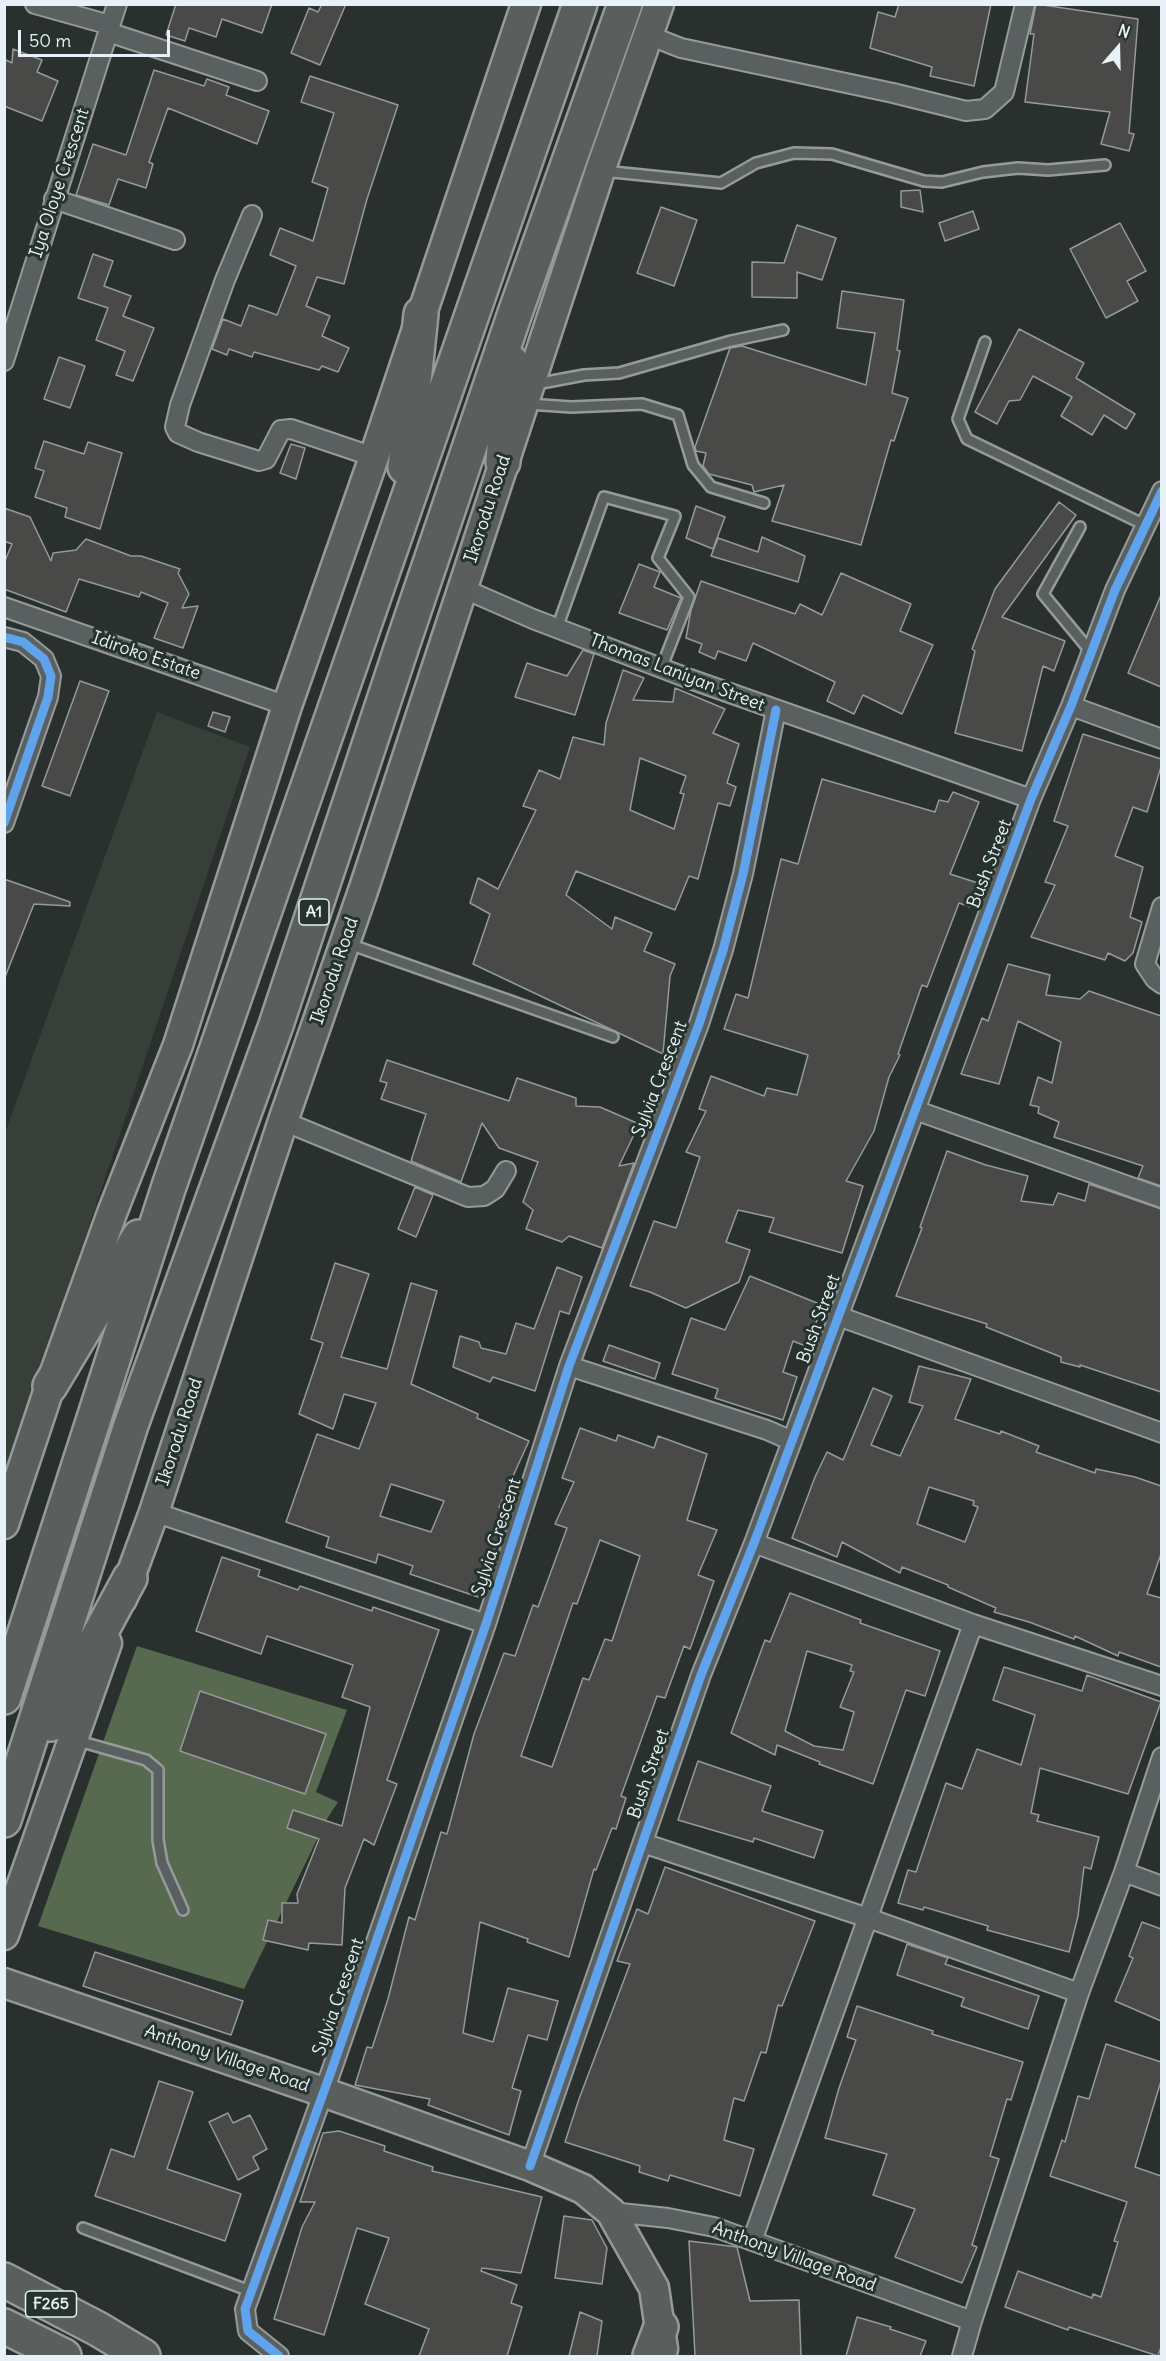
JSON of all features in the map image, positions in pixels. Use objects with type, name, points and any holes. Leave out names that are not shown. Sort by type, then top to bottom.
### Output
[{"type":"highway","points":[[4,1697],[169,1186],[399,522],[542,119],[580,4]]},
{"type":"highway","name":"Ikorodu Road","points":[[5,1817],[131,1425],[276,1025],[515,313],[625,4]]},
{"type":"highway","points":[[503,462],[515,313]]},
{"type":"highway","points":[[399,522],[421,314]]},
{"type":"highway","points":[[50,1386],[169,1186]]},
{"type":"highway","points":[[5,1817],[60,1707],[130,1578]]},
{"type":"highway","name":"F265","points":[[4,2280],[98,2329],[143,2356]]},
{"type":"highway","name":"F265","points":[[4,2326],[64,2356]]},
{"type":"main road","points":[[4,1524],[50,1386],[112,1213],[178,1045],[287,706],[526,4]]},
{"type":"main road","name":"Ikorodu Road","points":[[4,1935],[154,1512],[283,1120],[415,736],[600,171],[659,4]]},
{"type":"main road","name":"Anthony Village Road","points":[[4,1983],[323,2092],[530,2166],[583,2189],[611,2212],[654,2288],[658,2347]]},
{"type":"street","points":[[34,4],[257,81]]},
{"type":"street","name":"Iya Oloye Crescent","points":[[4,361],[117,4]]},
{"type":"street","points":[[648,35],[681,48],[893,93],[966,111],[985,109],[1004,92],[1024,4]]},
{"type":"street","points":[[54,200],[175,240]]},
{"type":"street","points":[[252,214],[225,280],[180,405],[175,427],[178,433],[198,442],[259,461],[266,459],[281,430],[291,429],[374,456]]},
{"type":"street","name":"Bush Street","points":[[530,2166],[701,1675],[754,1543],[1031,799],[1071,705],[1115,590],[1161,491]]},
{"type":"street","name":"Thomas Laniyan Street","points":[[462,588],[661,669],[1031,799]]},
{"type":"street","name":"Idiroko Estate","points":[[4,607],[287,706]]},
{"type":"street","points":[[4,637],[23,642],[44,658],[51,676],[48,698],[4,823]]},
{"type":"street","points":[[1071,705],[1161,739]]},
{"type":"street","name":"Sylvia Crescent","points":[[279,2356],[248,2331],[245,2310],[250,2291],[323,2092],[486,1624],[569,1366],[699,1024],[723,950],[745,862],[776,710]]},
{"type":"street","points":[[1161,907],[1145,964],[1161,984]]},
{"type":"street","points":[[915,1110],[1161,1198]]},
{"type":"street","points":[[283,1120],[468,1197],[484,1196],[495,1189],[506,1171]]},
{"type":"street","points":[[838,1316],[1161,1433]]},
{"type":"street","points":[[569,1366],[767,1430],[792,1441]]},
{"type":"street","points":[[154,1512],[486,1624]]},
{"type":"street","points":[[754,1543],[973,1624],[1161,1686]]},
{"type":"street","points":[[752,2241],[973,1624]]},
{"type":"street","points":[[962,2356],[1079,1993],[1124,1872],[1161,1757]]},
{"type":"street","points":[[643,1843],[868,1918],[1079,1993]]},
{"type":"street","points":[[1124,1872],[1161,1886]]},
{"type":"street","name":"Anthony Village Road","points":[[611,2212],[702,2224],[972,2321]]},
{"type":"lane","points":[[600,171],[721,183],[756,163],[794,153],[832,154],[924,181],[942,182],[983,172],[1018,168],[1048,170],[1105,165]]},
{"type":"lane","points":[[527,394],[584,375],[619,373],[731,341],[783,330]]},
{"type":"lane","points":[[985,342],[958,419],[967,439],[1071,487],[1145,525]]},
{"type":"lane","points":[[527,394],[572,407],[642,404],[678,415],[693,465],[711,487],[764,503]]},
{"type":"lane","points":[[557,628],[604,497],[675,516],[658,558],[689,597],[661,669]]},
{"type":"lane","points":[[1080,527],[1043,594],[1091,652]]},
{"type":"lane","points":[[344,942],[613,1037]]},
{"type":"lane","points":[[73,1740],[146,1760],[158,1770],[158,1840],[162,1863],[183,1910]]},
{"type":"lane","points":[[83,2228],[250,2291]]},
{"type":"shaded area","points":[[157,712],[250,747],[5,1476],[5,1133]]},
{"type":"green space","points":[[137,1646],[347,1710],[316,1792],[338,1802],[327,1819],[244,1989],[38,1926]]},
{"type":"building","points":[[176,4],[272,4],[262,33],[222,19],[216,37],[189,28],[185,41],[166,35]]},
{"type":"building","points":[[322,4],[346,4],[320,65],[291,53],[309,8],[318,12]]},
{"type":"building","points":[[899,4],[991,4],[974,86],[930,76],[932,67],[870,48],[878,12],[895,17]]},
{"type":"building","points":[[1036,4],[1138,19],[1129,133],[1134,134],[1129,151],[1101,144],[1110,112],[1025,102],[1034,34],[1030,34]]},
{"type":"building","points":[[13,49],[42,60],[37,72],[58,81],[42,121],[4,106],[4,59],[12,63]]},
{"type":"building","points":[[154,70],[204,86],[207,79],[229,87],[226,95],[269,111],[257,144],[168,108],[149,162],[153,164],[146,188],[118,179],[109,205],[76,195],[93,144],[126,155]]},
{"type":"building","points":[[310,76],[398,105],[367,199],[344,284],[317,277],[306,306],[330,316],[322,336],[349,348],[338,372],[322,366],[319,370],[254,352],[252,357],[229,349],[227,355],[212,349],[223,319],[241,326],[249,305],[277,315],[296,266],[270,255],[280,228],[313,241],[328,188],[312,182],[334,113],[301,102]]},
{"type":"building","points":[[920,190],[923,212],[901,207],[901,191]]},
{"type":"building","points":[[661,207],[697,220],[674,286],[637,273]]},
{"type":"building","points":[[973,211],[979,229],[945,241],[939,223]]},
{"type":"building","points":[[1120,223],[1146,271],[1127,281],[1138,301],[1106,318],[1070,249]]},
{"type":"building","points":[[797,225],[836,238],[822,280],[797,272],[797,298],[752,297],[752,262],[784,263]]},
{"type":"building","points":[[93,254],[113,261],[104,286],[131,296],[123,316],[154,328],[133,381],[116,375],[125,351],[96,340],[108,308],[78,298]]},
{"type":"building","points":[[842,291],[904,300],[897,350],[900,351],[892,393],[908,398],[894,441],[891,440],[861,545],[772,521],[784,485],[754,492],[752,485],[709,474],[703,466],[706,453],[696,451],[695,447],[730,348],[742,346],[866,385],[875,333],[837,328]]},
{"type":"building","points":[[1019,329],[1084,363],[1076,378],[1135,414],[1126,429],[1104,415],[1092,435],[1061,416],[1072,397],[1033,376],[1020,400],[1009,401],[997,424],[975,412]]},
{"type":"building","points":[[59,357],[85,366],[70,408],[44,399]]},
{"type":"building","points":[[44,441],[84,454],[88,442],[122,453],[100,529],[65,517],[67,508],[35,497],[44,471],[35,468]]},
{"type":"building","points":[[291,444],[305,448],[296,479],[280,473]]},
{"type":"building","points":[[1059,502],[1076,515],[1002,617],[1065,641],[1054,671],[1043,666],[1022,751],[955,733],[975,651],[972,649],[995,589]]},
{"type":"building","points":[[696,506],[725,517],[713,549],[686,538]]},
{"type":"building","points":[[4,508],[30,517],[51,561],[53,553],[76,550],[86,539],[131,556],[141,556],[180,569],[178,573],[189,594],[182,608],[198,606],[183,648],[154,638],[168,603],[141,592],[139,597],[79,579],[66,612],[4,589],[4,563],[12,544],[4,541]]},
{"type":"building","points":[[762,537],[805,556],[798,582],[711,556],[718,538],[758,552]]},
{"type":"building","points":[[639,564],[660,572],[654,587],[681,598],[667,630],[619,613]]},
{"type":"building","points":[[841,573],[911,604],[900,631],[933,645],[902,714],[863,695],[854,714],[827,701],[835,682],[753,643],[746,661],[718,651],[715,659],[699,652],[702,644],[686,638],[691,610],[701,581],[795,614],[800,604],[822,615]]},
{"type":"building","points":[[1161,595],[1161,687],[1128,673]]},
{"type":"building","points":[[583,650],[594,654],[575,715],[515,697],[527,663],[567,676]]},
{"type":"building","points":[[623,670],[644,678],[633,700],[673,702],[675,688],[725,709],[713,733],[739,744],[727,783],[736,787],[730,806],[718,803],[698,879],[689,876],[675,910],[576,871],[566,895],[612,929],[615,917],[652,933],[644,951],[675,964],[670,976],[663,1054],[473,964],[490,914],[470,903],[478,878],[498,889],[536,810],[523,806],[539,770],[560,779],[573,737],[604,745],[606,723]],"holes":[[[640,758],[686,776],[680,793],[684,794],[674,829],[630,810]]]},
{"type":"building","points":[[80,681],[109,691],[70,796],[42,786]]},
{"type":"building","points":[[213,712],[230,717],[225,732],[208,726]]},
{"type":"building","points":[[1083,734],[1161,759],[1161,767],[1147,812],[1133,807],[1115,856],[1143,867],[1130,917],[1142,922],[1133,953],[1125,961],[1108,953],[1105,960],[1031,937],[1055,885],[1045,882],[1068,826],[1054,821]]},
{"type":"building","points":[[822,779],[935,812],[939,800],[948,802],[953,792],[979,802],[950,874],[978,883],[970,907],[959,903],[927,987],[922,985],[898,1054],[900,1055],[889,1077],[874,1131],[846,1181],[863,1186],[842,1253],[769,1232],[774,1218],[738,1210],[726,1242],[750,1250],[739,1282],[686,1308],[630,1286],[654,1221],[676,1228],[700,1157],[686,1152],[706,1111],[699,1109],[711,1076],[764,1096],[767,1088],[797,1095],[808,1055],[724,1029],[736,994],[748,998],[781,859],[798,864]]},
{"type":"building","points":[[4,879],[70,902],[70,906],[34,904],[5,977]]},
{"type":"building","points":[[1008,964],[1050,975],[1046,995],[1080,999],[1089,991],[1161,1016],[1161,1186],[1138,1178],[1143,1166],[1054,1137],[1059,1122],[1038,1113],[1039,1107],[1030,1105],[1038,1077],[1052,1083],[1061,1042],[1018,1021],[999,1084],[961,1074],[982,1018],[988,1021]]},
{"type":"building","points":[[387,1060],[509,1101],[517,1078],[576,1098],[576,1106],[600,1107],[639,1124],[619,1166],[634,1163],[602,1248],[569,1236],[562,1242],[526,1229],[533,1210],[523,1202],[538,1162],[499,1148],[482,1123],[461,1182],[411,1161],[426,1114],[381,1099],[387,1083],[380,1081]]},
{"type":"building","points":[[947,1151],[986,1165],[1028,1176],[1021,1201],[1053,1205],[1058,1193],[1085,1201],[1089,1184],[1161,1209],[1161,1392],[1080,1365],[1080,1367],[1061,1362],[1061,1357],[986,1327],[987,1324],[896,1296],[922,1228],[920,1227]]},
{"type":"building","points":[[415,1187],[433,1195],[416,1237],[398,1229]]},
{"type":"building","points":[[335,1263],[369,1274],[341,1357],[387,1369],[411,1283],[437,1291],[411,1384],[478,1414],[477,1418],[529,1441],[499,1507],[508,1510],[478,1597],[410,1574],[413,1566],[378,1554],[376,1563],[326,1547],[329,1537],[286,1522],[317,1434],[359,1449],[376,1403],[344,1394],[333,1429],[299,1414],[323,1343],[311,1339]],"holes":[[[391,1484],[444,1501],[431,1532],[380,1516]]]},
{"type":"building","points":[[557,1267],[582,1277],[569,1314],[560,1311],[535,1391],[493,1377],[490,1382],[453,1367],[460,1336],[479,1342],[481,1348],[506,1354],[516,1323],[534,1329]]},
{"type":"building","points":[[750,1276],[822,1305],[808,1347],[793,1341],[783,1372],[797,1377],[783,1420],[715,1398],[718,1389],[672,1374],[691,1318],[725,1330]]},
{"type":"building","points":[[609,1345],[660,1363],[655,1379],[603,1361]]},
{"type":"building","points":[[919,1366],[971,1379],[955,1419],[1000,1434],[1001,1431],[1039,1446],[1036,1452],[1095,1473],[1096,1469],[1135,1477],[1161,1486],[1161,1554],[1147,1594],[1161,1598],[1161,1667],[1119,1652],[1118,1656],[1075,1636],[1074,1639],[994,1612],[996,1608],[948,1587],[948,1585],[902,1567],[900,1573],[842,1542],[837,1557],[792,1538],[827,1452],[843,1460],[873,1388],[892,1396],[871,1445],[900,1456],[923,1406],[909,1402]],"holes":[[[929,1487],[974,1501],[973,1505],[978,1507],[965,1542],[917,1524]]]},
{"type":"building","points":[[580,1428],[616,1441],[618,1435],[654,1448],[658,1436],[707,1454],[687,1520],[717,1530],[698,1575],[714,1581],[690,1649],[684,1646],[665,1698],[657,1696],[621,1796],[626,1798],[616,1829],[612,1828],[596,1870],[594,1869],[569,1957],[480,1922],[463,2033],[493,2042],[508,1988],[558,2001],[547,2040],[528,2035],[512,2088],[521,2091],[509,2135],[428,2105],[430,2099],[355,2085],[367,2047],[372,2048],[388,1999],[409,1917],[415,1920],[441,1832],[447,1834],[474,1734],[504,1653],[515,1656],[533,1605],[538,1607],[567,1528],[555,1524],[574,1482],[562,1478]],"holes":[[[600,1540],[640,1556],[612,1641],[605,1639],[589,1680],[583,1678],[552,1767],[521,1756],[573,1603],[577,1604]]]},
{"type":"building","points":[[222,1557],[260,1570],[258,1576],[298,1590],[300,1586],[372,1611],[373,1607],[439,1630],[387,1780],[397,1784],[374,1845],[364,1839],[345,1888],[342,1945],[309,1943],[308,1950],[263,1940],[268,1920],[282,1923],[282,1903],[298,1903],[297,1894],[319,1839],[287,1828],[293,1810],[342,1826],[370,1707],[342,1697],[353,1665],[267,1636],[261,1654],[196,1631]]},
{"type":"building","points":[[790,1593],[861,1620],[860,1623],[940,1651],[925,1696],[906,1690],[873,1784],[777,1745],[775,1755],[731,1733],[765,1640],[770,1642]],"holes":[[[807,1651],[852,1665],[850,1671],[854,1672],[840,1707],[854,1712],[843,1750],[814,1746],[785,1731]]]},
{"type":"building","points":[[1004,1667],[1082,1691],[1087,1675],[1161,1702],[1128,1794],[1040,1768],[1031,1813],[1039,1815],[1037,1821],[1099,1837],[1091,1869],[1084,1867],[1078,1916],[1069,1952],[987,1930],[988,1926],[924,1907],[923,1910],[898,1903],[908,1870],[916,1872],[946,1783],[962,1789],[977,1749],[1021,1765],[1035,1715],[993,1700]]},
{"type":"building","points":[[200,1691],[326,1734],[305,1794],[180,1751]]},
{"type":"building","points":[[698,1761],[771,1786],[762,1811],[823,1831],[814,1858],[754,1838],[753,1842],[678,1820]]},
{"type":"building","points":[[665,1867],[815,1921],[782,2006],[778,2005],[766,2053],[761,2052],[744,2101],[734,2098],[724,2140],[754,2149],[740,2196],[670,2175],[668,2181],[639,2172],[640,2166],[565,2142],[630,1964],[617,1961],[637,1909],[648,1914]]},
{"type":"building","points":[[1142,1922],[1161,1929],[1161,2021],[1115,2001],[1133,1958],[1129,1956]]},
{"type":"building","points":[[907,1944],[948,1958],[945,1964],[1039,1996],[1028,2029],[961,2006],[964,1998],[897,1975]]},
{"type":"building","points":[[95,1952],[243,2001],[231,2035],[83,1986]]},
{"type":"building","points":[[857,2006],[933,2031],[932,2034],[1023,2062],[1011,2100],[1007,2099],[990,2156],[999,2159],[972,2245],[977,2247],[962,2283],[895,2257],[915,2209],[873,2195],[887,2154],[825,2138],[856,2040],[847,2037]]},
{"type":"building","points":[[1106,2044],[1161,2062],[1161,2081],[1135,2167],[1161,2176],[1161,2347],[1158,2356],[1069,2327],[1068,2330],[1005,2307],[1018,2271],[1092,2298],[1093,2294],[1101,2297],[1118,2242],[1114,2241],[1127,2202],[1050,2176],[1062,2140],[1065,2142],[1078,2096],[1089,2099]]},
{"type":"building","points":[[159,2081],[193,2092],[167,2169],[241,2194],[225,2241],[95,2196],[111,2149],[134,2157]]},
{"type":"building","points":[[228,2113],[233,2123],[250,2115],[267,2149],[253,2157],[259,2169],[238,2180],[209,2122]]},
{"type":"building","points":[[339,2131],[385,2146],[384,2151],[433,2167],[432,2171],[542,2197],[521,2273],[482,2268],[481,2271],[517,2285],[511,2303],[522,2307],[507,2356],[419,2356],[429,2329],[365,2304],[389,2238],[357,2228],[324,2335],[274,2319],[302,2227],[315,2202],[300,2202],[323,2133]]},
{"type":"building","points":[[564,2216],[592,2220],[607,2248],[602,2284],[555,2278]]},
{"type":"building","points":[[689,2241],[737,2247],[750,2301],[799,2300],[801,2356],[695,2356]]},
{"type":"building","points":[[580,2312],[602,2321],[597,2356],[569,2356]]},
{"type":"building","points":[[857,2317],[926,2341],[920,2356],[846,2356]]},
{"type":"cycle path","points":[[530,2166],[701,1675],[754,1543],[1031,799],[1071,706],[1115,590],[1162,491]]},
{"type":"cycle path","points":[[4,637],[23,642],[44,659],[51,676],[48,697],[4,823]]},
{"type":"cycle path","points":[[279,2356],[248,2331],[245,2309],[332,2069],[486,1624],[569,1366],[699,1024],[723,950],[743,874],[776,710]]}]
